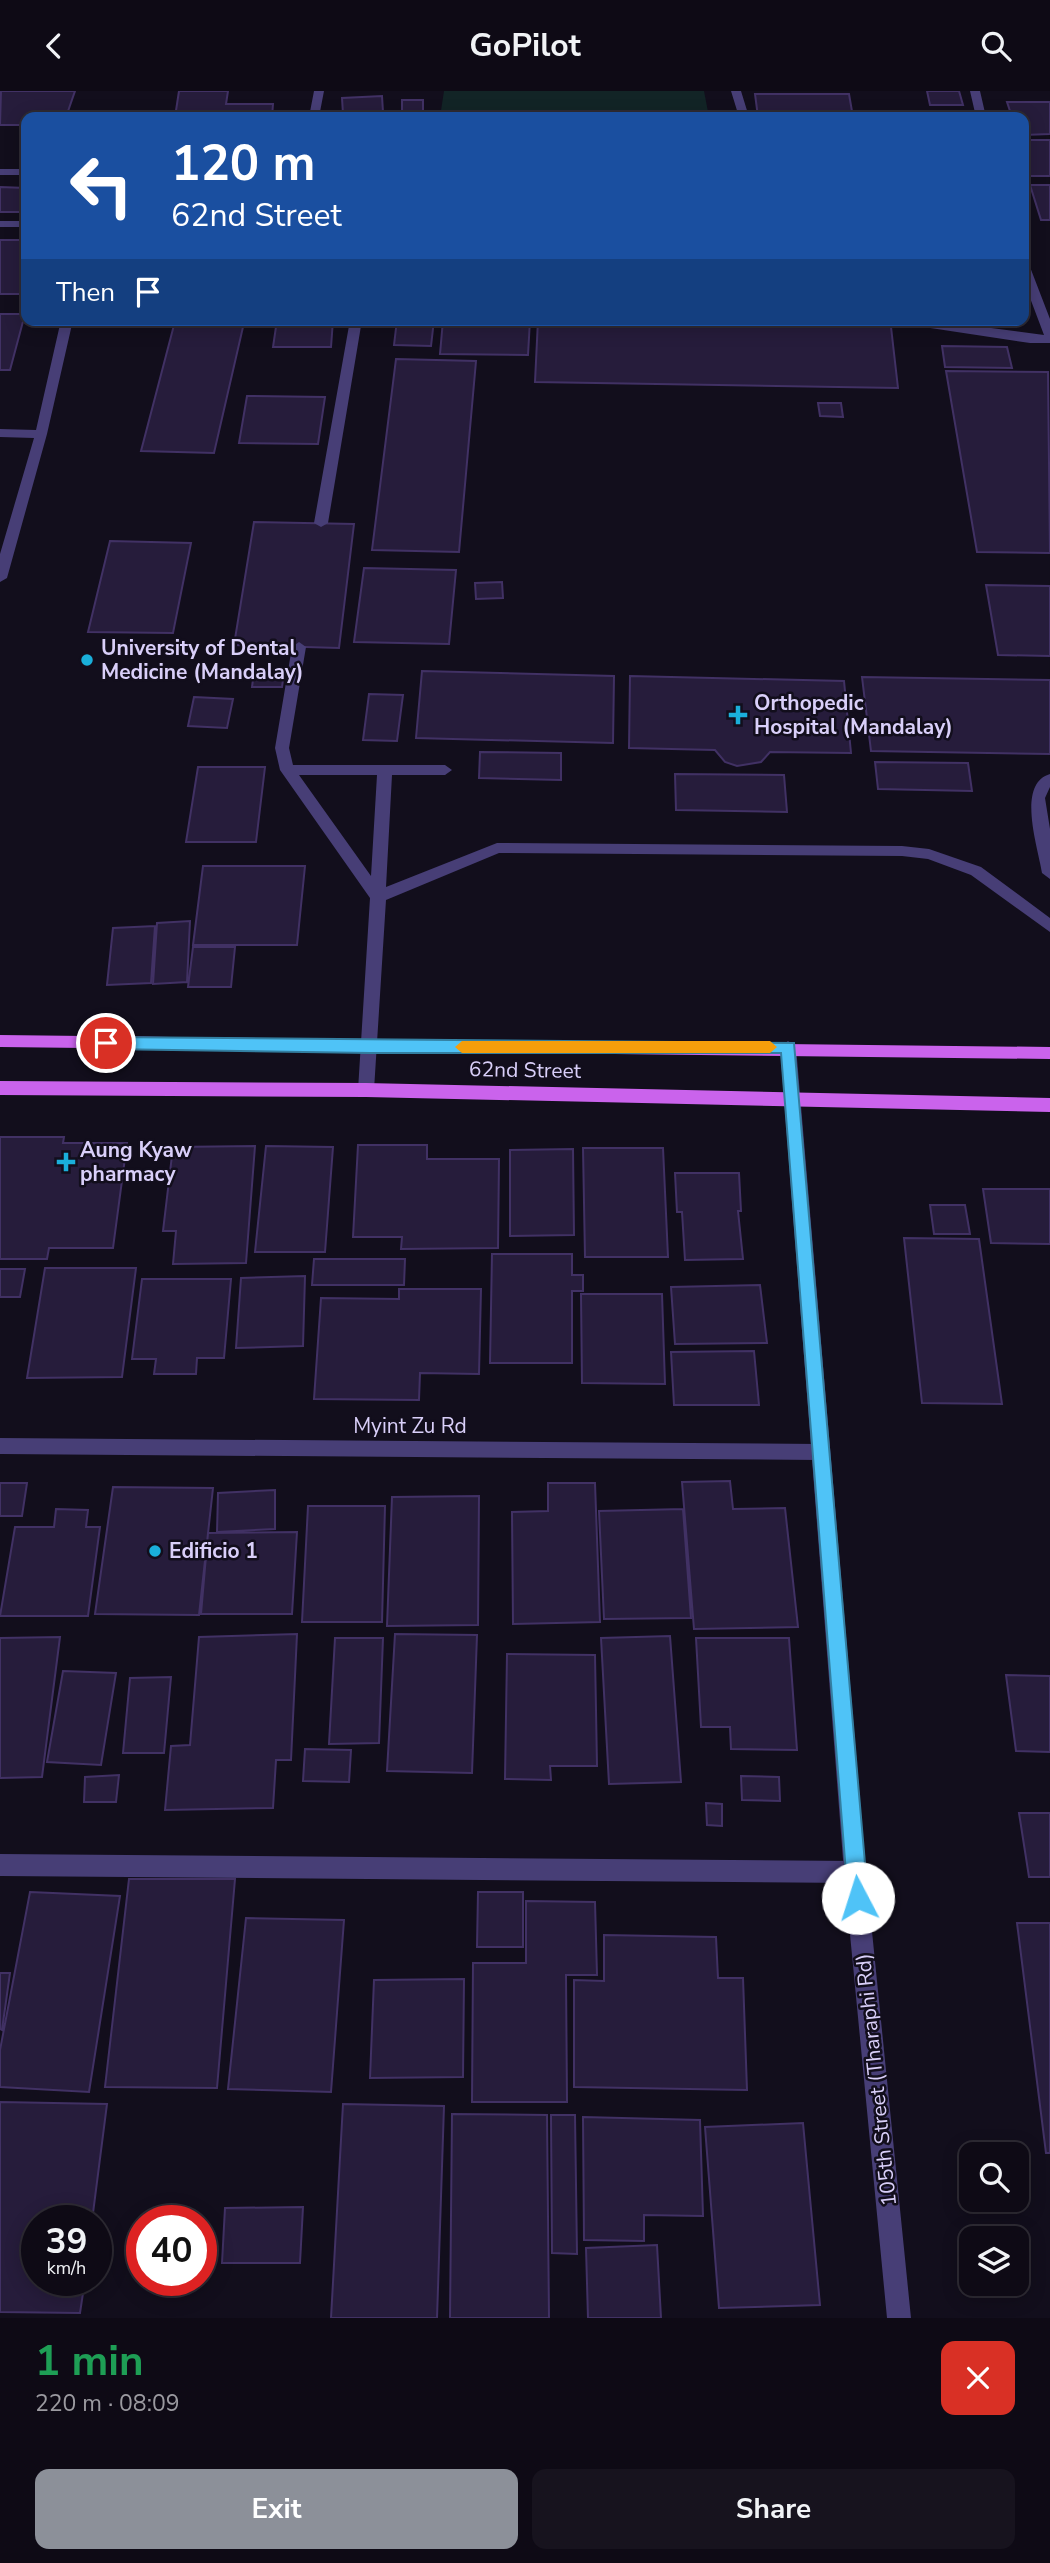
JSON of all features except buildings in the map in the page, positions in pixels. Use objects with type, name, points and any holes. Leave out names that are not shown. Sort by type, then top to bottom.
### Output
[{"type":"main road","name":"62nd Street","points":[[0,1041],[370,1047],[788,1047],[1050,1053]]},
{"type":"main road","name":"62nd Street","points":[[0,1088],[366,1090],[1050,1105]]},
{"type":"street","points":[[315,112],[319,91]]},
{"type":"street","points":[[736,91],[742,112]]},
{"type":"street","points":[[975,91],[980,112]]},
{"type":"street","points":[[0,172],[21,172]]},
{"type":"street","points":[[0,224],[21,224]]},
{"type":"street","points":[[944,326],[1030,339],[1050,337],[1029,280]]},
{"type":"street","points":[[0,578],[41,434],[66,326]]},
{"type":"street","points":[[321,523],[355,326]]},
{"type":"street","points":[[0,433],[41,434]]},
{"type":"street","points":[[299,647],[282,748],[286,770],[378,897]]},
{"type":"street","points":[[286,770],[445,771]]},
{"type":"street","points":[[366,1090],[385,770]]},
{"type":"street","points":[[1050,779],[1041,787],[1037,798],[1050,873]]},
{"type":"street","points":[[378,897],[497,848],[902,851],[929,854],[975,871],[1050,926]]},
{"type":"street","name":"105th Street (Tharaphi Rd)","points":[[788,1047],[855,1872],[899,2318]]},
{"type":"street","name":"Myint Zu Rd","points":[[0,1446],[819,1452]]},
{"type":"street","points":[[0,1865],[855,1872]]},
{"type":"shaded area","points":[[444,91],[704,91],[708,112],[441,112]]},
{"type":"slow traffic","points":[[462,1047],[770,1047]]},
{"type":"place","name":"University of Dental Medicine (Mandalay)","points":[[87,660]]},
{"type":"place","name":"Orthopedic Hospital (Mandalay)","points":[[738,715]]},
{"type":"place","name":"Aung Kyaw pharmacy","points":[[66,1162]]},
{"type":"place","name":"Edificio 1","points":[[155,1551]]},
{"type":"route","points":[[106,1043],[370,1047],[788,1047],[819,1452],[858,1898]]}]
